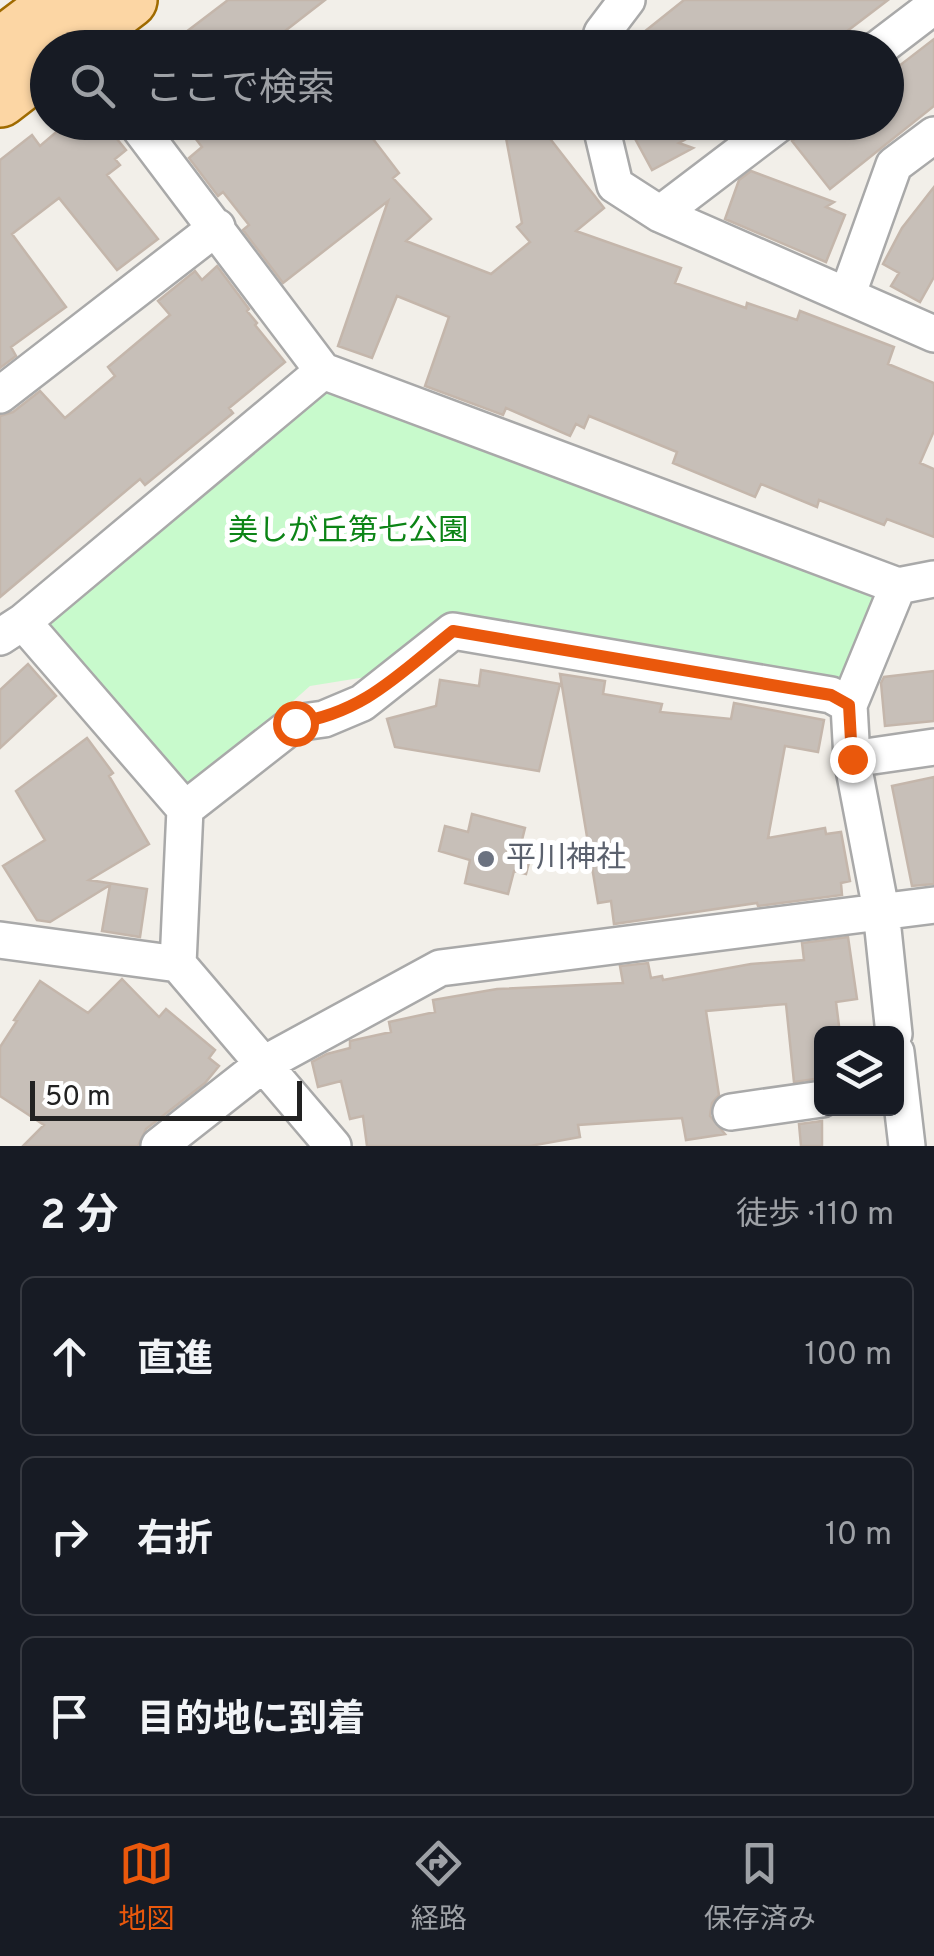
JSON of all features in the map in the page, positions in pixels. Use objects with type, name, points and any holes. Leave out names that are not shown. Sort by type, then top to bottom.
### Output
[{"type":"main road","points":[[81,30],[129,0]]},
{"type":"main road","points":[[0,47],[30,44]]},
{"type":"main road","points":[[0,98],[30,71]]},
{"type":"street","points":[[604,30],[627,0]]},
{"type":"street","points":[[903,30],[934,6]]},
{"type":"street","points":[[847,296],[894,164],[934,135]]},
{"type":"street","points":[[149,140],[324,371],[898,586],[934,579]]},
{"type":"street","points":[[604,140],[614,185],[660,214],[934,334]]},
{"type":"street","points":[[660,214],[757,140]]},
{"type":"street","points":[[0,395],[217,228]]},
{"type":"street","points":[[178,964],[185,809],[12,630],[324,371]]},
{"type":"street","points":[[893,1026],[881,910],[852,759],[849,705],[898,586]]},
{"type":"street","points":[[185,809],[295,723],[324,718],[362,704],[453,631],[831,695],[849,705]]},
{"type":"street","points":[[852,759],[934,747]]},
{"type":"street","points":[[159,1146],[262,1064],[440,968],[934,905]]},
{"type":"street","points":[[0,940],[178,964],[332,1146]]},
{"type":"street","points":[[731,1112],[814,1100]]},
{"type":"street","points":[[902,1116],[907,1146]]},
{"type":"green space","name":"美しが丘第七公園","points":[[326,382],[882,591],[843,688],[454,615],[372,676],[310,686],[192,791],[41,623]]},
{"type":"building","points":[[228,0],[325,0],[286,30],[189,30]]},
{"type":"building","points":[[684,0],[888,0],[849,30],[646,30]]},
{"type":"building","points":[[934,39],[934,106],[904,130],[904,62]]},
{"type":"building","points":[[30,137],[40,146],[47,140],[118,140],[126,150],[115,159],[120,165],[107,175],[158,239],[117,270],[59,198],[12,234],[66,307],[11,347],[16,356],[0,368],[0,160]]},
{"type":"building","points":[[197,140],[374,140],[399,173],[393,178],[431,219],[406,241],[491,274],[530,242],[517,227],[522,223],[506,140],[551,140],[604,208],[576,231],[681,268],[675,283],[746,308],[747,303],[797,320],[800,311],[894,347],[888,364],[934,383],[934,431],[920,463],[934,469],[934,537],[887,519],[884,525],[819,500],[817,507],[761,484],[755,497],[673,463],[677,452],[589,416],[584,428],[576,424],[570,436],[506,408],[503,415],[425,386],[449,317],[397,296],[372,358],[338,346],[388,201],[283,283],[243,230],[249,225],[223,192],[218,196],[189,158],[202,147]]},
{"type":"building","points":[[636,140],[684,140],[679,143],[693,148],[652,170]]},
{"type":"building","points":[[793,140],[891,140],[830,189]]},
{"type":"building","points":[[751,171],[834,202],[826,207],[845,215],[826,262],[725,219],[739,180]]},
{"type":"building","points":[[934,187],[934,277],[920,302],[891,286],[899,273],[883,264],[902,228]]},
{"type":"building","points":[[217,266],[249,309],[255,325],[285,362],[229,408],[233,413],[145,485],[140,479],[0,597],[0,416],[13,412],[40,391],[65,418],[115,376],[108,367],[170,315],[158,301],[195,271],[202,280]]},
{"type":"building","points":[[28,664],[56,696],[0,748],[0,690]]},
{"type":"building","points":[[481,670],[560,684],[539,771],[395,747],[387,719],[436,706],[440,680],[479,686]]},
{"type":"building","points":[[934,671],[934,721],[885,726],[881,683],[884,677]]},
{"type":"building","points":[[560,674],[605,681],[603,694],[662,704],[660,712],[731,719],[734,703],[824,720],[818,752],[785,746],[768,838],[825,828],[826,834],[841,832],[850,881],[841,883],[842,895],[614,924],[611,901],[598,903]]},
{"type":"building","points":[[87,738],[113,773],[109,776],[149,844],[89,880],[147,889],[140,937],[102,931],[110,885],[50,922],[37,920],[3,866],[45,840],[16,791]]},
{"type":"building","points":[[934,777],[934,884],[912,886],[892,786]]},
{"type":"building","points":[[472,814],[525,828],[521,844],[533,847],[526,874],[514,871],[508,894],[465,883],[470,860],[439,851],[445,826],[468,832]]},
{"type":"building","points":[[848,937],[857,999],[836,1002],[839,1026],[814,1026],[814,1079],[794,1082],[786,1004],[706,1011],[719,1095],[712,1103],[710,1116],[725,1134],[686,1140],[682,1118],[578,1125],[580,1137],[530,1146],[367,1146],[363,1116],[350,1119],[341,1081],[318,1087],[312,1062],[350,1048],[350,1041],[391,1032],[389,1022],[435,1012],[433,1000],[497,989],[623,983],[620,966],[648,963],[651,978],[662,976],[663,980],[751,964],[804,960],[802,943]]},
{"type":"building","points":[[122,979],[159,1017],[166,1009],[215,1050],[209,1058],[219,1066],[205,1083],[146,1129],[138,1146],[23,1146],[44,1125],[0,1096],[0,1047],[17,1021],[14,1020],[40,981],[88,1013]]},
{"type":"building","points":[[822,1121],[822,1146],[801,1146],[799,1124]]},
{"type":"place","name":"平川神社","points":[[486,859]]},
{"type":"route","points":[[295,723],[324,718],[362,704],[453,631],[831,695],[849,705],[852,759]]}]
